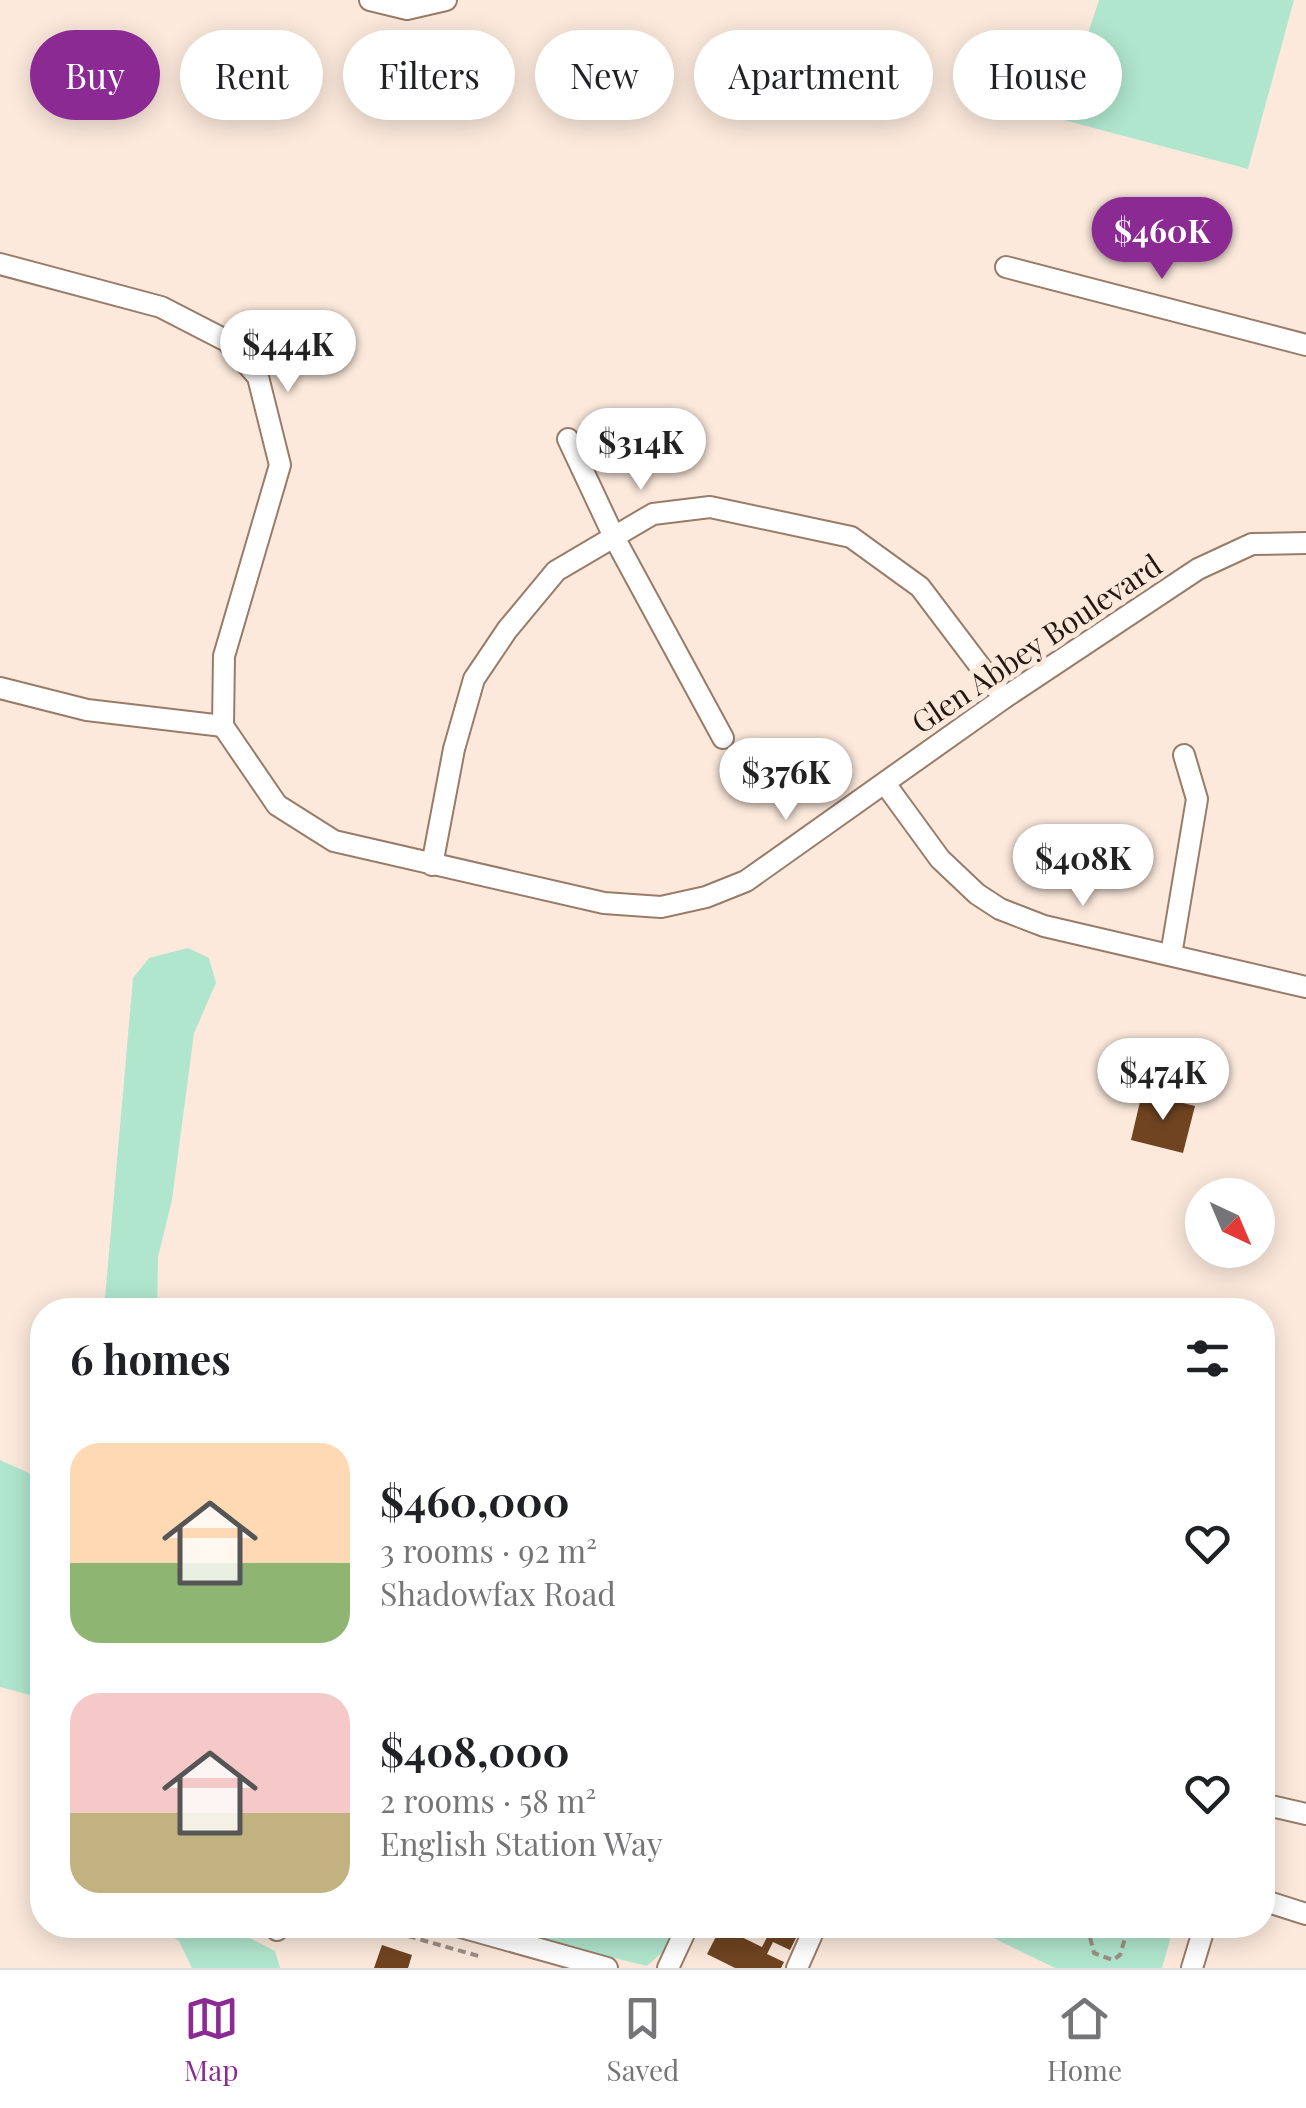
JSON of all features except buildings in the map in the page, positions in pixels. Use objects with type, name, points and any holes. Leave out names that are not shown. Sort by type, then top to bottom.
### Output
[{"type":"street","points":[[370,0],[407,9],[446,0]]},
{"type":"street","points":[[0,264],[162,307],[227,341],[258,377],[280,465],[224,656],[223,726],[87,710],[0,688]]},
{"type":"street","points":[[1006,267],[1306,345]]},
{"type":"street","points":[[568,439],[615,539],[723,738]]},
{"type":"street","points":[[432,865],[454,749],[474,679],[507,630],[556,570],[653,514],[710,507],[851,537],[920,587],[1004,698]]},
{"type":"street","name":"Glen Abbey Boulevard","points":[[223,726],[258,781],[295,820],[334,841],[604,903],[661,907],[706,897],[746,881],[1004,698],[1198,569],[1252,544],[1306,543]]},
{"type":"street","points":[[1171,955],[1197,800],[1184,754]]},
{"type":"street","points":[[886,785],[940,859],[1000,909],[1044,926],[1306,987]]},
{"type":"street","points":[[1275,1807],[1306,1814]]},
{"type":"street","points":[[1275,1904],[1306,1914]]},
{"type":"street","points":[[500,1938],[606,1968]]},
{"type":"street","points":[[664,1968],[681,1938]]},
{"type":"street","points":[[797,1968],[810,1938]]},
{"type":"street","points":[[1192,1968],[1201,1938]]},
{"type":"path","points":[[415,1938],[482,1957]]},
{"type":"path","points":[[1090,1938],[1094,1953],[1113,1960],[1120,1955],[1125,1938]]},
{"type":"green space","points":[[1099,0],[1294,0],[1248,169],[1064,120],[1122,120],[1122,30],[1089,30]]},
{"type":"green space","points":[[188,948],[209,958],[216,983],[194,1033],[172,1200],[158,1257],[157,1298],[105,1298],[133,978],[149,958]]},
{"type":"green space","points":[[0,1460],[30,1474],[30,1695],[0,1687]]},
{"type":"green space","points":[[174,1938],[250,1938],[275,1951],[280,1968],[192,1968]]},
{"type":"green space","points":[[535,1938],[671,1938],[667,1948],[647,1966]]},
{"type":"green space","points":[[994,1938],[1170,1938],[1162,1968],[1055,1968]]}]
